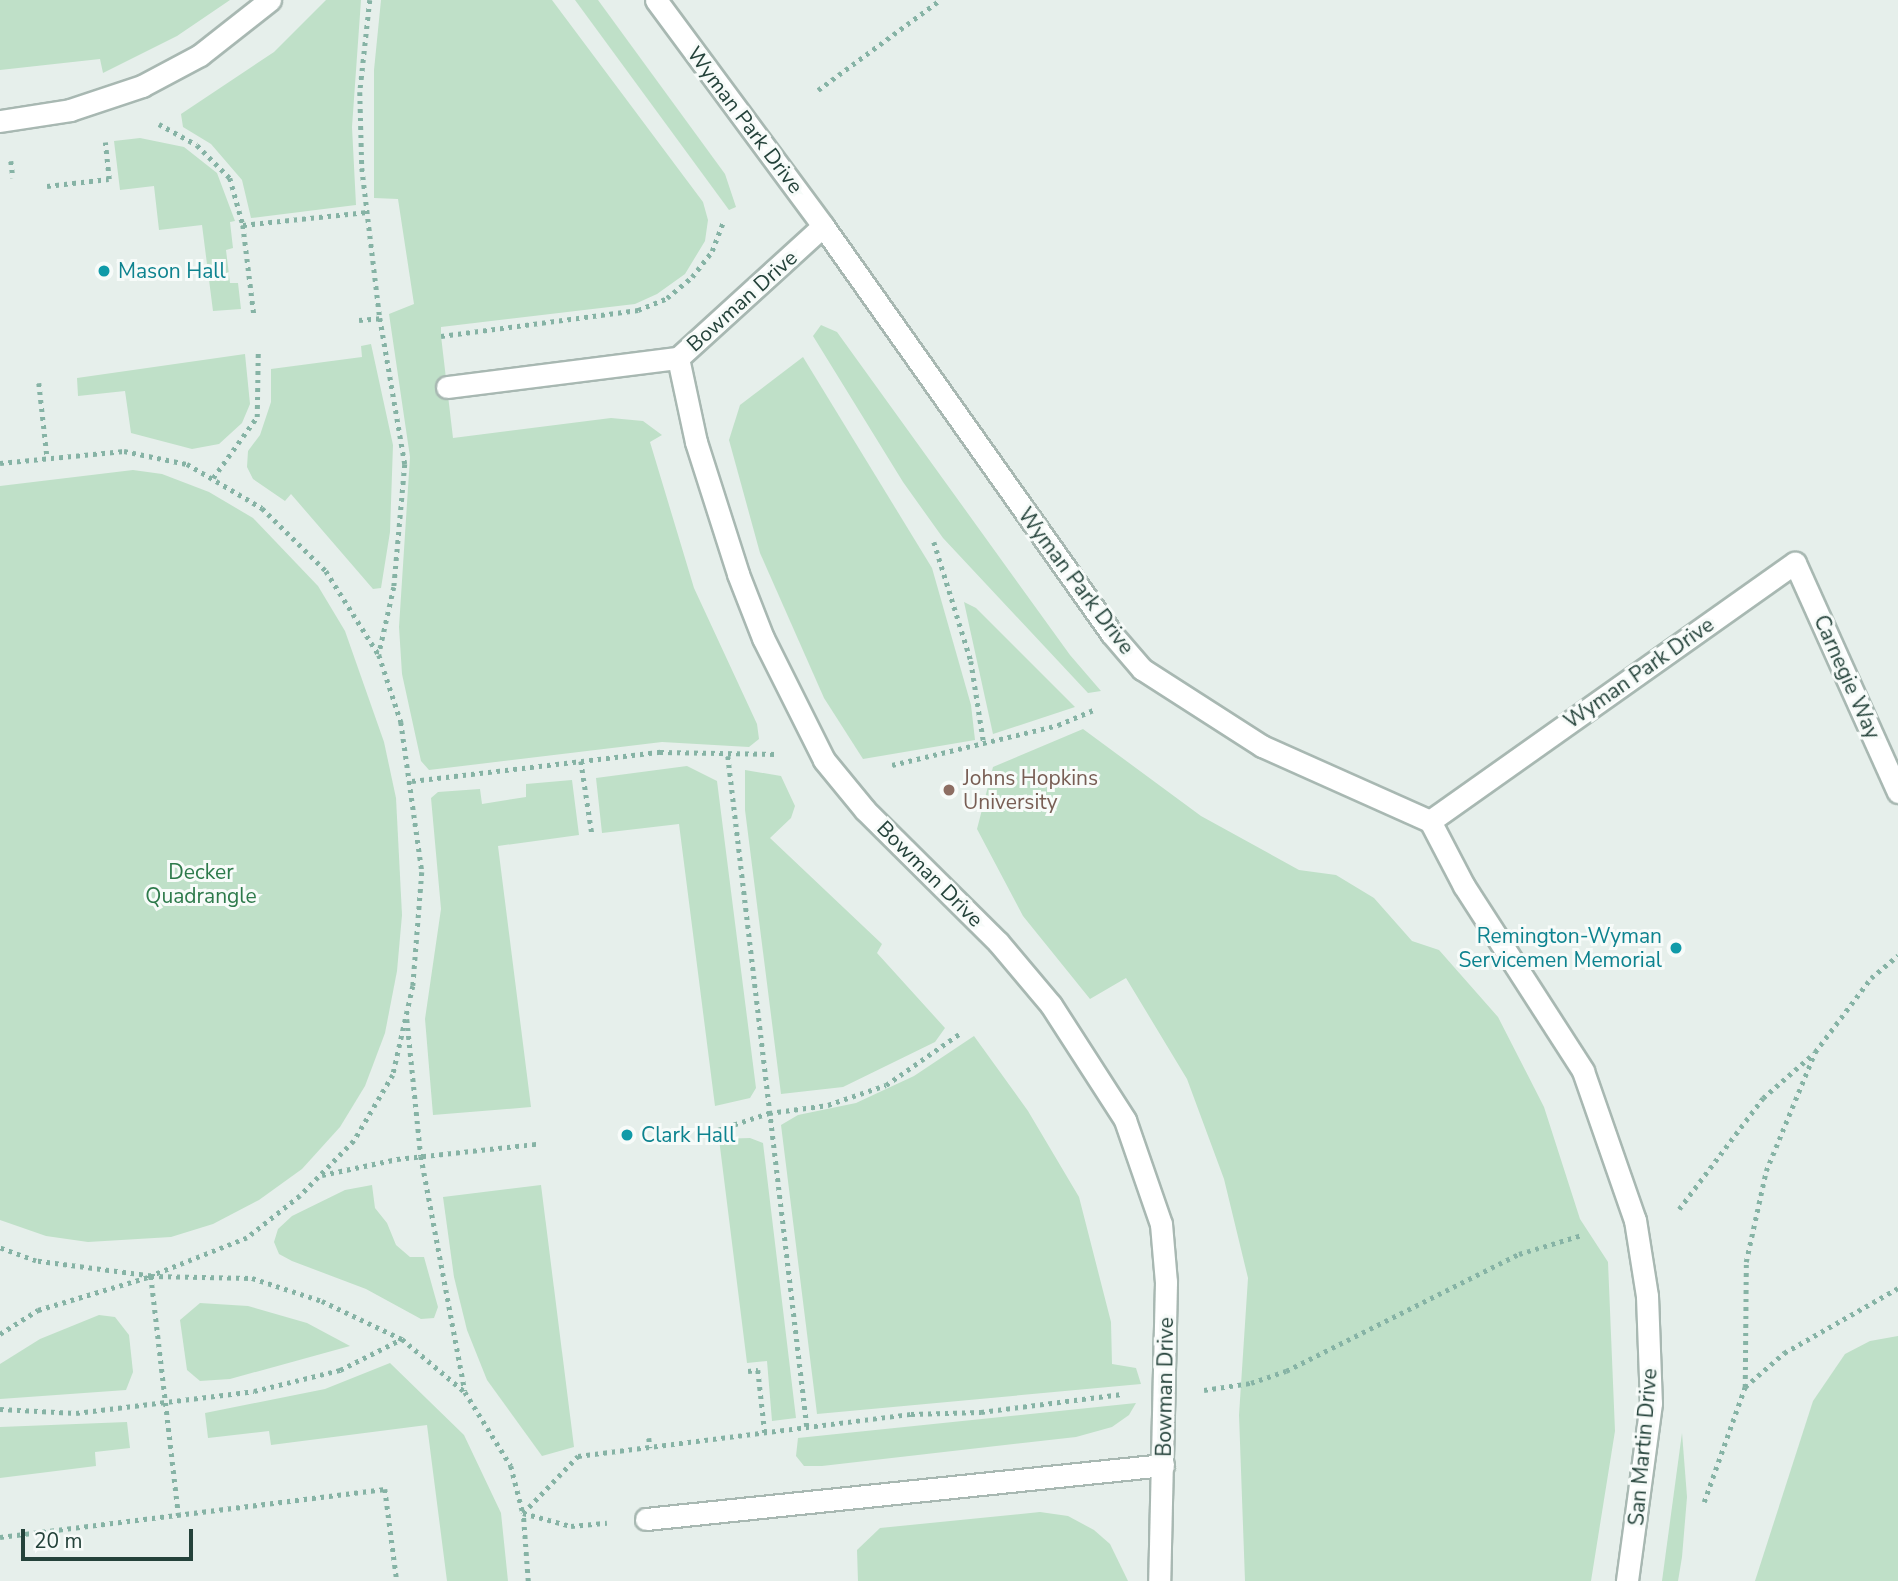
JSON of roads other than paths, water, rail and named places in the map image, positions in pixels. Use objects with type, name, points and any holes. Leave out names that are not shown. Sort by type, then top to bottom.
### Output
[{"type":"street","points":[[0,121],[70,110],[142,86],[200,55],[270,0]]},
{"type":"street","name":"Wyman Park Drive","points":[[656,0],[823,226],[1103,623],[1142,669],[1262,746],[1430,821],[1796,563]]},
{"type":"street","name":"Bowman Drive","points":[[823,226],[678,358],[696,442],[738,574],[789,695],[824,760],[865,810],[998,942],[1051,1005],[1125,1120],[1161,1224],[1166,1310],[1159,1581]]},
{"type":"street","points":[[447,387],[678,358]]},
{"type":"street","name":"Carnegie Way","points":[[1796,563],[1898,792]]},
{"type":"street","name":"San Martin Drive","points":[[1430,821],[1464,886],[1583,1071],[1636,1220],[1647,1296],[1651,1403],[1628,1581]]},
{"type":"street","points":[[646,1519],[1164,1465]]},
{"type":"place","name":"Mason Hall","points":[[104,271]]},
{"type":"place","name":"Johns Hopkins University","points":[[949,790]]},
{"type":"place","name":"Remington-Wyman Servicemen Memorial","points":[[1676,948]]},
{"type":"place","name":"Clark Hall","points":[[627,1135]]},
{"type":"park label","name":"Decker Quadrangle","points":[[201,884]]}]
